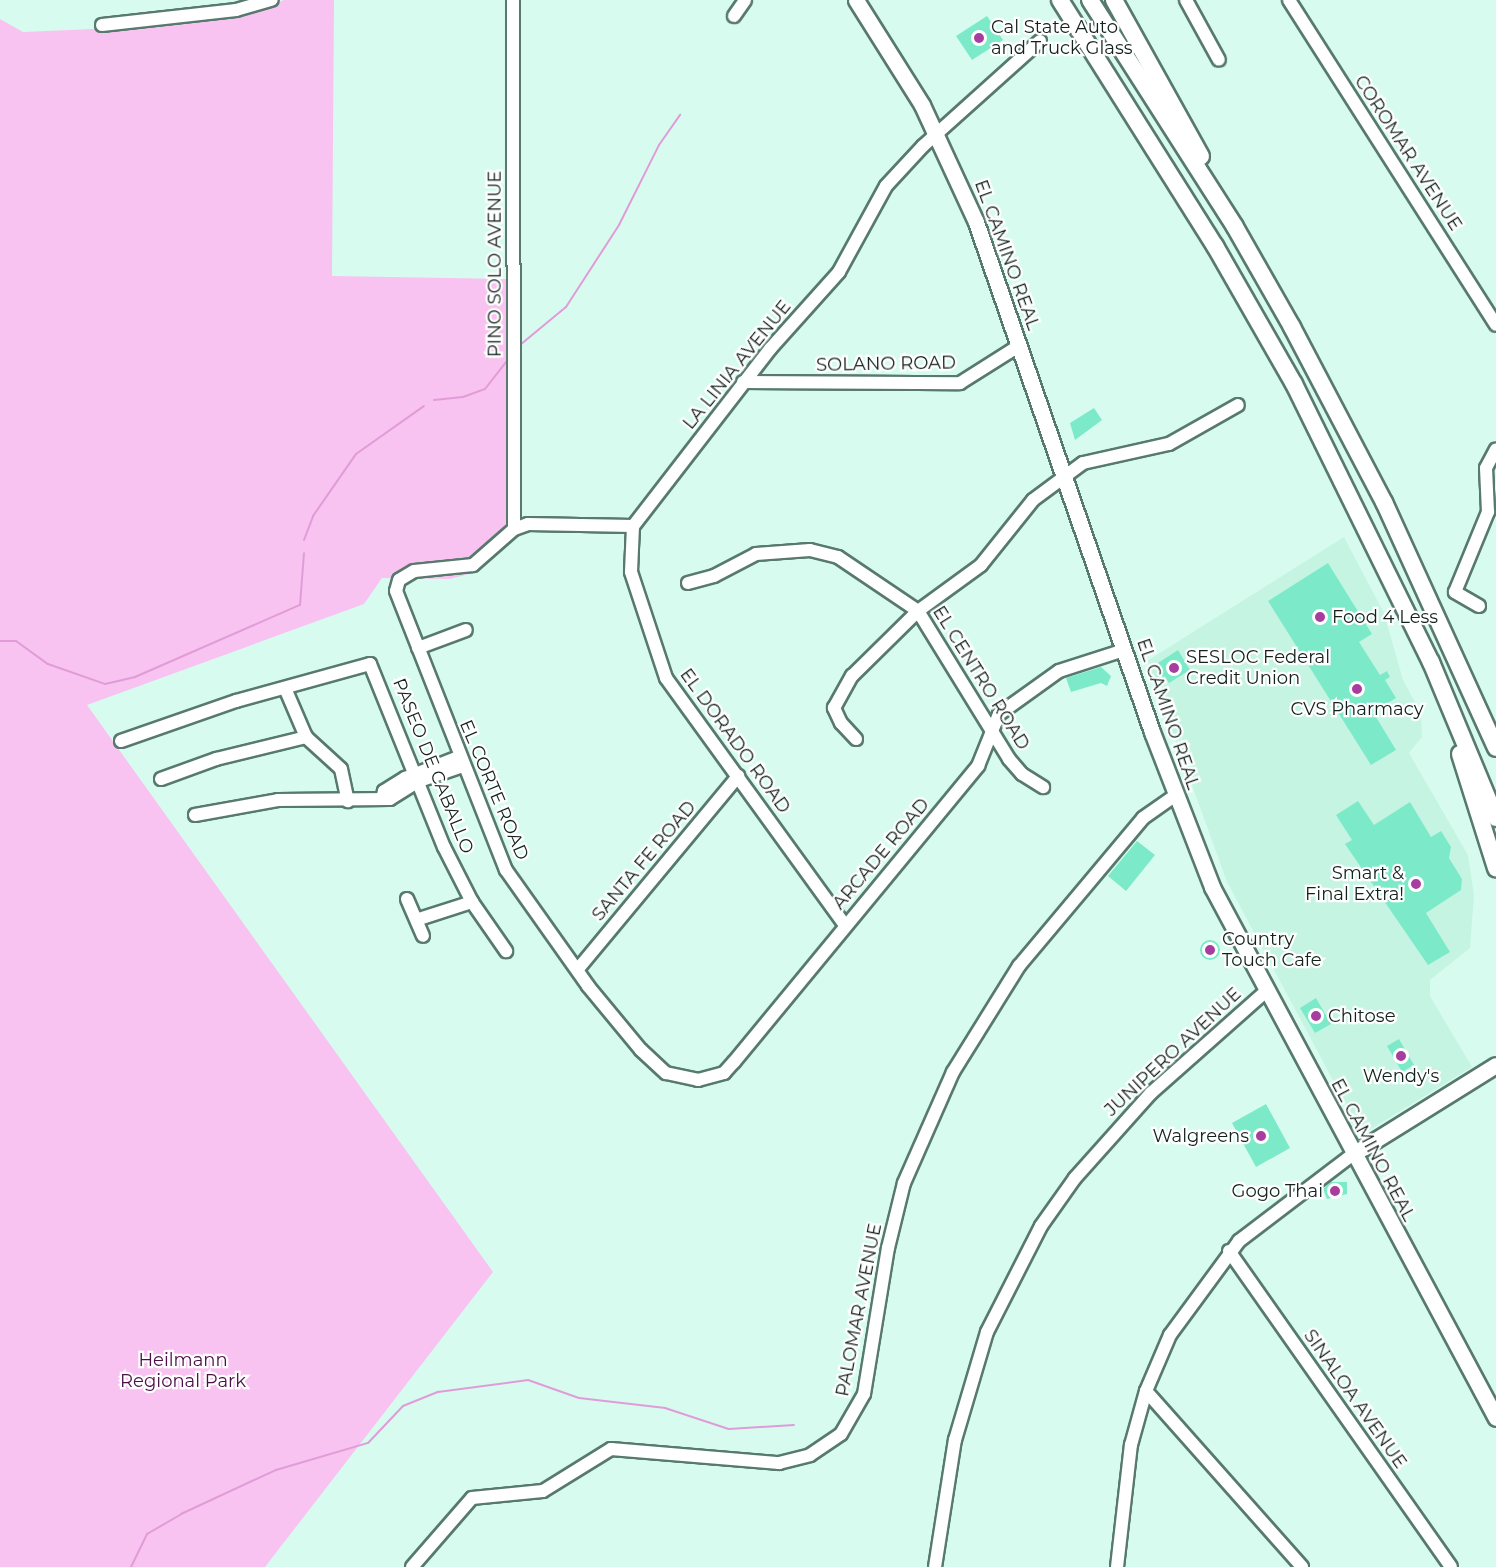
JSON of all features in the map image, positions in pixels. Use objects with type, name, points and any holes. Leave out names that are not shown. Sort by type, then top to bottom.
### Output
[{"type":"highway","points":[[1060,0],[1269,338],[1364,520],[1431,662],[1496,819]]},
{"type":"highway","points":[[1090,0],[1235,227]]},
{"type":"highway","points":[[1114,0],[1179,111],[1235,227],[1384,502],[1496,748]]},
{"type":"highway","points":[[1431,662],[1496,868]]},
{"type":"main road","name":"EL CAMINO REAL","points":[[856,0],[937,134],[976,222],[1175,796],[1212,887],[1265,992],[1496,1418]]},
{"type":"main road","points":[[1353,1154],[1496,1065]]},
{"type":"main road","points":[[1353,1154],[1496,1076]]},
{"type":"street","points":[[102,25],[236,10],[272,0]]},
{"type":"street","name":"PINO SOLO AVENUE","points":[[513,0],[514,529]]},
{"type":"street","points":[[734,16],[745,0]]},
{"type":"street","points":[[1186,0],[1219,60]]},
{"type":"street","name":"COROMAR AVENUE","points":[[1289,0],[1496,325]]},
{"type":"street","name":"LA LINIA AVENUE","points":[[633,526],[743,382],[838,272],[886,186],[937,134],[1040,41]]},
{"type":"street","name":"SOLANO ROAD","points":[[743,382],[960,383],[1020,345]]},
{"type":"street","points":[[856,739],[837,718],[837,698],[861,666],[918,611],[969,576],[1033,500],[1065,476],[1093,460],[1169,444],[1238,405]]},
{"type":"street","points":[[1479,606],[1457,597],[1455,591],[1488,512],[1486,468],[1496,449]]},
{"type":"street","points":[[514,529],[540,522],[633,526]]},
{"type":"street","name":"EL DORADO ROAD","points":[[633,526],[631,572],[659,664],[845,925]]},
{"type":"street","name":"EL CORTE ROAD","points":[[514,529],[473,565],[414,571],[398,584],[396,591],[461,762],[506,870],[619,1023],[666,1073]]},
{"type":"street","name":"EL CENTRO ROAD","points":[[688,583],[714,576],[756,554],[820,550],[848,564],[918,611],[1022,774],[1043,787]]},
{"type":"street","points":[[418,648],[466,630]]},
{"type":"street","name":"ARCADE ROAD","points":[[666,1073],[698,1080],[723,1073],[978,766],[999,714],[1059,671],[1124,650]]},
{"type":"street","name":"PASEO DE CABALLO","points":[[121,741],[285,688],[370,664],[418,777],[444,847],[472,902],[506,951]]},
{"type":"street","points":[[285,688],[306,737],[341,769],[348,801]]},
{"type":"street","points":[[161,779],[216,759],[306,737]]},
{"type":"street","points":[[195,815],[278,800],[381,799],[384,791],[461,762]]},
{"type":"street","name":"SANTA FE ROAD","points":[[578,969],[738,776]]},
{"type":"street","name":"PALOMAR AVENUE","points":[[412,1567],[472,1498],[543,1491],[611,1449],[769,1463],[810,1455],[833,1442],[850,1422],[864,1394],[888,1248],[904,1183],[925,1127],[962,1056],[1019,966],[1143,818],[1175,796]]},
{"type":"street","points":[[407,898],[419,919],[423,936]]},
{"type":"street","points":[[419,919],[472,902]]},
{"type":"street","name":"JUNIPERO AVENUE","points":[[935,1567],[955,1440],[987,1332],[1041,1227],[1075,1178],[1151,1093],[1265,992]]},
{"type":"street","points":[[1117,1567],[1127,1466],[1146,1391],[1181,1316],[1229,1251],[1276,1209],[1353,1154]]},
{"type":"street","name":"SINALOA AVENUE","points":[[1229,1251],[1451,1567]]},
{"type":"street","points":[[1146,1391],[1302,1567]]},
{"type":"shaded area","points":[[1344,537],[1384,613],[1403,680],[1421,713],[1422,737],[1409,753],[1468,855],[1474,895],[1470,948],[1430,980],[1430,996],[1472,1067],[1366,1132],[1359,1129],[1227,882],[1147,661]]},
{"type":"green space","name":"Heilmann Regional Park","points":[[284,0],[334,0],[332,276],[507,279],[506,542],[469,574],[450,579],[382,578],[364,604],[87,705],[493,1272],[265,1567],[0,1567],[0,19],[23,32],[116,28],[237,18]]},
{"type":"building","name":"Cal State Auto and Truck Glass","points":[[987,16],[1003,40],[972,60],[956,36]]},
{"type":"building","points":[[1094,408],[1102,420],[1075,440],[1070,423]]},
{"type":"building","points":[[1328,563],[1372,634],[1359,642],[1380,675],[1387,671],[1390,677],[1385,680],[1396,698],[1373,712],[1396,750],[1371,765],[1268,601]]},
{"type":"building","name":"SESLOC Federal Credit Union","points":[[1178,650],[1190,670],[1169,683],[1166,679],[1160,683],[1155,675],[1161,672],[1158,663]]},
{"type":"building","points":[[1101,667],[1111,676],[1107,686],[1101,683],[1071,692],[1066,678]]},
{"type":"building","name":"Smart & Final Extra!","points":[[1358,801],[1374,825],[1410,802],[1431,837],[1441,831],[1451,847],[1449,858],[1462,879],[1461,890],[1426,913],[1450,952],[1428,965],[1345,844],[1352,840],[1336,815]]},
{"type":"building","points":[[1137,841],[1155,855],[1126,891],[1108,876]]},
{"type":"building","name":"Country Touch Cafe","points":[[1210,940],[1217,943],[1220,950],[1217,957],[1210,960],[1203,957],[1200,950],[1203,943]]},
{"type":"building","name":"Chitose","points":[[1316,998],[1331,1024],[1315,1033],[1300,1008]]},
{"type":"building","name":"Wendy's","points":[[1399,1039],[1414,1065],[1402,1072],[1387,1046]]},
{"type":"building","name":"Walgreens","points":[[1266,1104],[1290,1148],[1256,1167],[1232,1123]]},
{"type":"building","name":"Gogo Thai","points":[[1331,1182],[1347,1182],[1347,1194],[1327,1199],[1323,1189]]},
{"type":"waterway","points":[[520,345],[566,307],[619,225],[659,145],[680,115]]},
{"type":"waterway","points":[[434,400],[463,397],[485,389],[507,361]]},
{"type":"waterway","points":[[304,540],[313,516],[356,454],[424,406]]},
{"type":"waterway","points":[[0,641],[16,641],[48,664],[105,684],[135,677],[300,605],[304,553]]},
{"type":"waterway","points":[[131,1567],[147,1534],[181,1514],[276,1470],[368,1443],[403,1406],[438,1392],[528,1380],[579,1398],[665,1408],[729,1429],[794,1425]]},
{"type":"place","name":"Cal State Auto and Truck Glass","points":[[979,38]]},
{"type":"place","name":"Food 4 Less","points":[[1320,617]]},
{"type":"place","name":"SESLOC Federal Credit Union","points":[[1174,668]]},
{"type":"place","name":"CVS Pharmacy","points":[[1357,689]]},
{"type":"place","name":"Smart & Final Extra!","points":[[1416,884]]},
{"type":"place","name":"Country Touch Cafe","points":[[1210,950]]},
{"type":"place","name":"Chitose","points":[[1316,1016]]},
{"type":"place","name":"Wendy's","points":[[1401,1056]]},
{"type":"place","name":"Walgreens","points":[[1261,1136]]},
{"type":"place","name":"Gogo Thai","points":[[1335,1191]]}]
